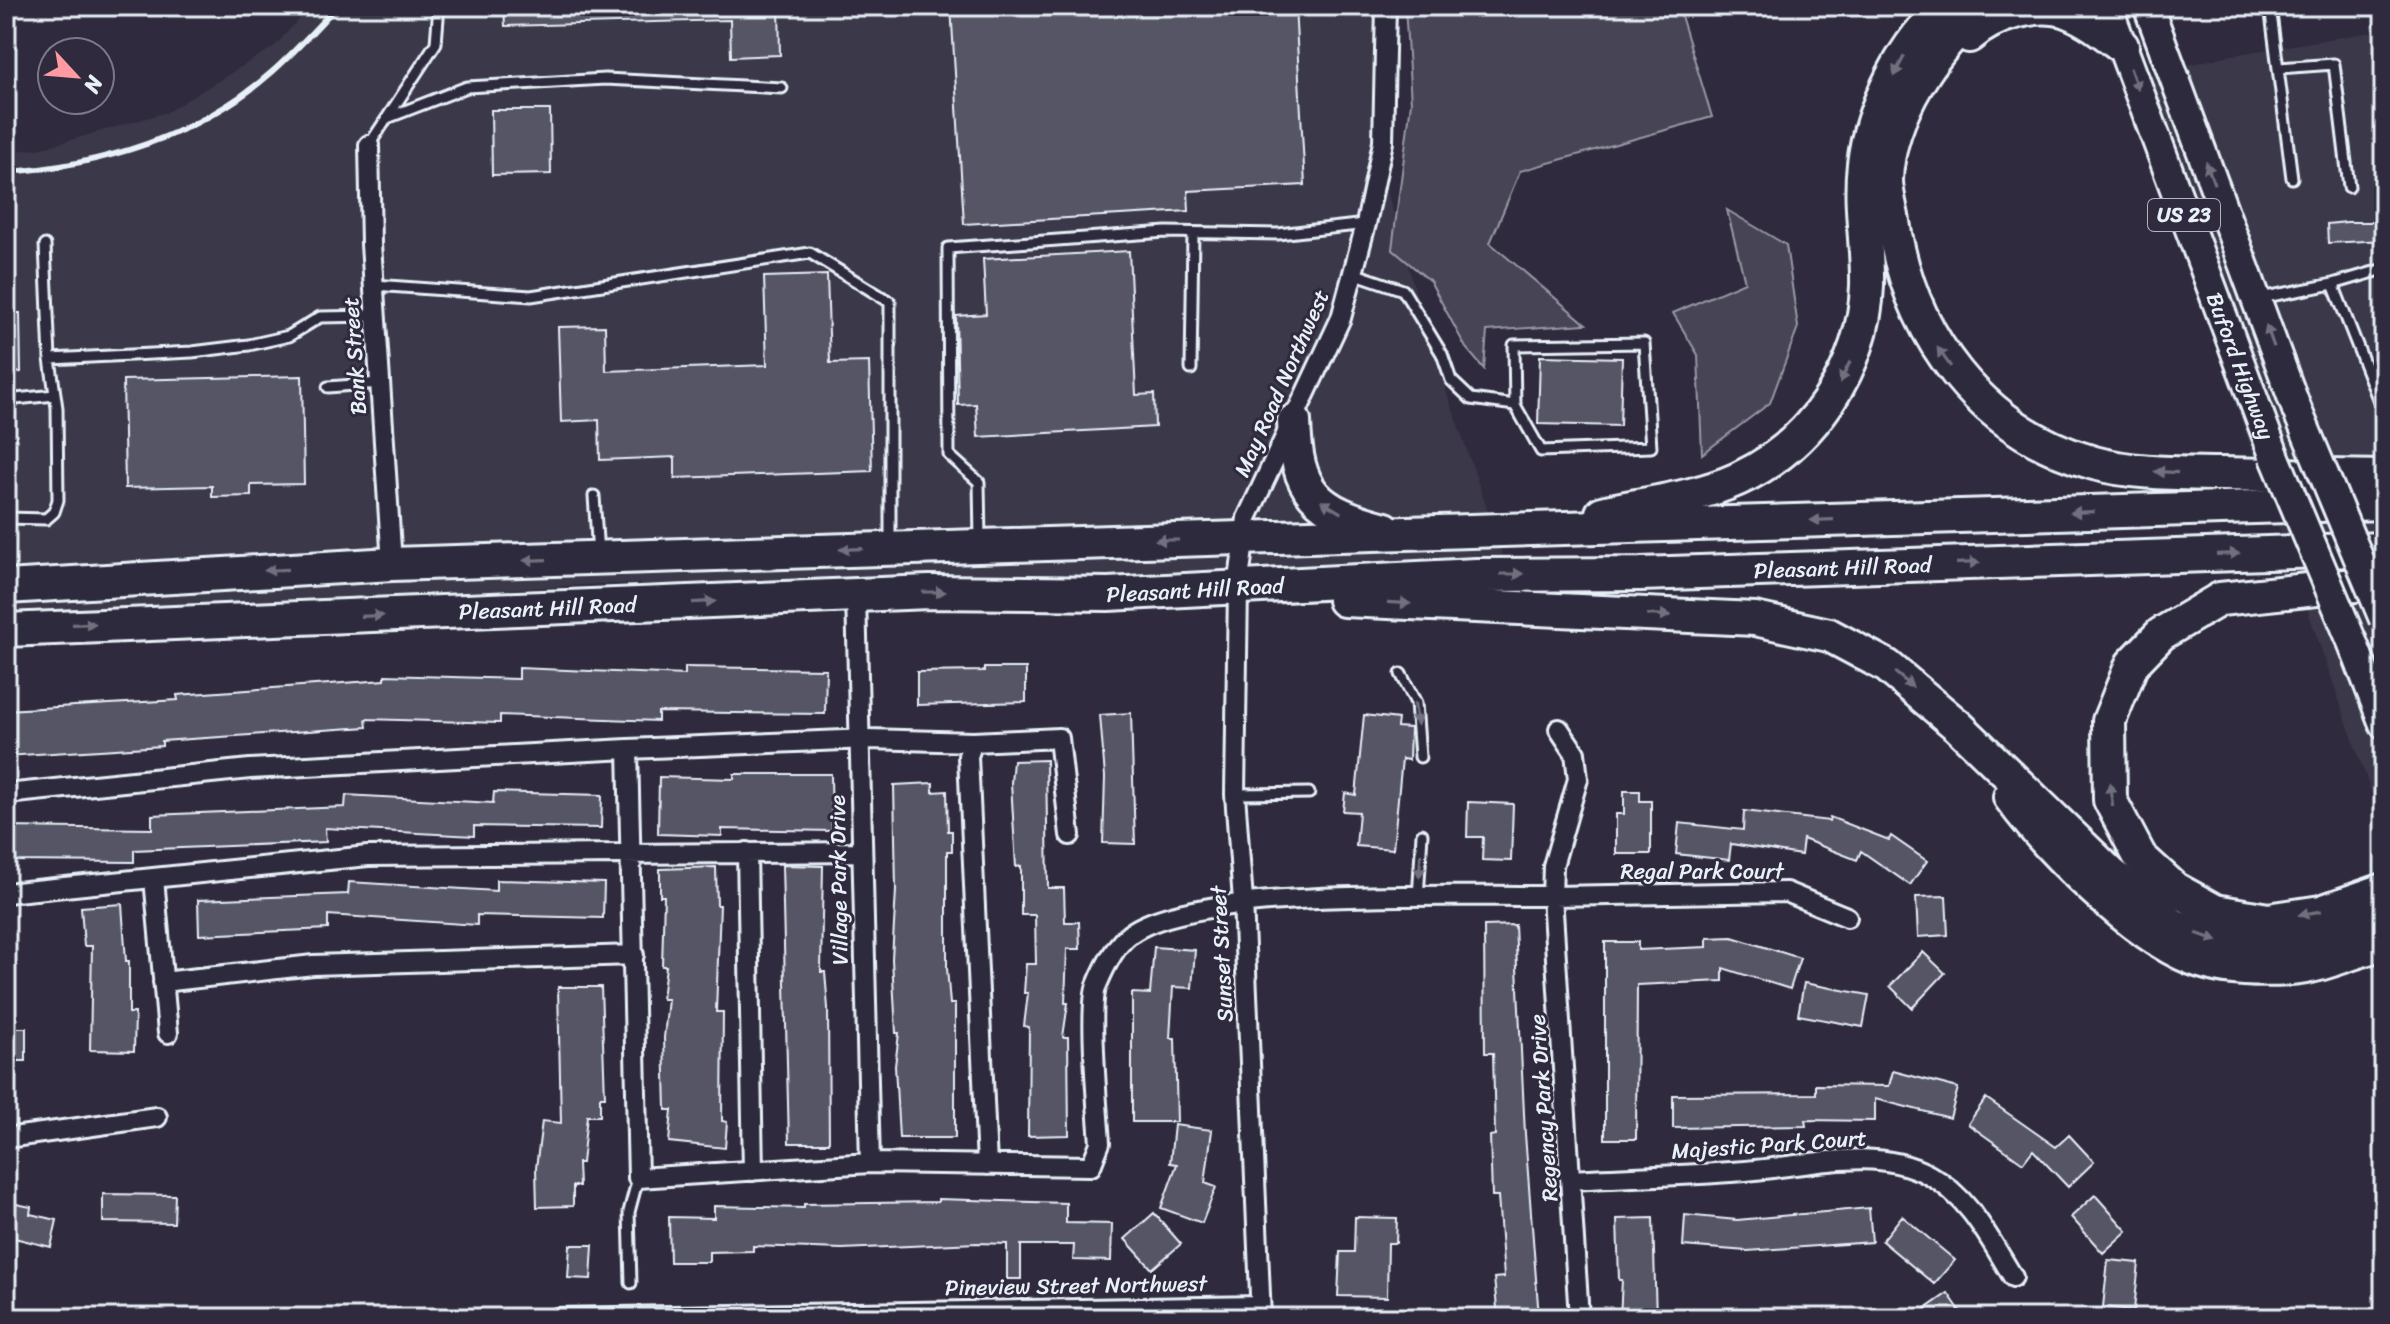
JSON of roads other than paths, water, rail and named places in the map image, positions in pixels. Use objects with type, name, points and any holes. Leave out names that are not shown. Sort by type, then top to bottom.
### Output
[{"type":"highway","points":[[1525,529],[1702,491],[1738,478],[1786,450],[1819,413],[1845,375],[1860,337],[1867,288],[1864,165],[1878,104],[1905,55],[1948,6]]},
{"type":"highway","points":[[1985,6],[1967,20],[1923,72],[1899,121],[1886,180],[1900,265],[1928,334],[1956,374],[1993,410],[2030,436],[2094,463],[2160,473],[2384,477]]},
{"type":"highway","points":[[1900,265],[1901,173],[1913,122],[1932,80],[1971,34],[2003,15],[2041,7],[2068,11],[2097,26],[2122,46]]},
{"type":"highway","points":[[1294,421],[1295,458],[1304,487],[1326,505],[1363,524],[1403,534]]},
{"type":"highway","name":"Pleasant Hill Road","points":[[6,587],[392,564],[2384,503]]},
{"type":"highway","name":"Pleasant Hill Road","points":[[6,630],[856,595],[1108,594],[1476,575],[1640,574],[2384,549]]},
{"type":"highway","points":[[2384,582],[2220,599],[2161,634],[2132,664],[2109,721],[2110,800],[2140,857],[2175,889],[2215,911],[2268,920],[2321,912],[2369,895],[2384,868]]},
{"type":"highway","points":[[1238,588],[1276,598],[1755,619],[1829,635],[1887,666],[1958,726],[2110,873],[2173,925],[2230,945],[2286,949],[2384,921]]},
{"type":"highway","points":[[1958,726],[2040,838],[2141,927],[2192,958],[2239,969],[2291,969],[2384,943]]},
{"type":"main road","name":"Buford Highway","points":[[2107,6],[2262,424],[2384,724]]},
{"type":"main road","name":"Buford Highway","points":[[2148,6],[2297,410],[2384,619]]},
{"type":"street","name":"May Road Northwest","points":[[1238,588],[1247,518],[1341,318],[1366,224],[1383,142],[1386,6]]},
{"type":"street","name":"Bank Street","points":[[369,145],[374,285],[392,564]]},
{"type":"street","name":"Sunset Street","points":[[1238,588],[1235,794],[1243,901],[1261,1312]]},
{"type":"street","name":"Village Park Drive","points":[[856,595],[870,1163]]},
{"type":"street","name":"Regency Park Drive","points":[[1559,729],[1575,753],[1578,779],[1553,866],[1552,896],[1579,1318]]},
{"type":"street","points":[[6,794],[250,769],[860,740],[973,742],[1059,738],[1070,835]]},
{"type":"street","points":[[973,742],[968,756],[987,1165]]},
{"type":"street","points":[[628,749],[633,852],[638,1178],[870,1163],[1091,1166],[1100,1143],[1095,988],[1114,952],[1130,933],[1160,920],[1243,901],[1552,896]]},
{"type":"street","points":[[747,852],[753,1171]]},
{"type":"street","points":[[6,893],[368,856],[861,852]]},
{"type":"street","points":[[154,878],[168,1033]]},
{"type":"street","name":"Regal Park Court","points":[[1552,896],[1786,892],[1847,917]]},
{"type":"street","points":[[163,982],[313,965],[634,955]]},
{"type":"street","points":[[6,1138],[157,1117]]},
{"type":"street","name":"Majestic Park Court","points":[[1572,1180],[1754,1170],[1847,1159],[1893,1162],[1929,1175],[1974,1212],[2013,1277]]},
{"type":"street","name":"Pineview Street Northwest","points":[[557,1318],[1261,1312]]},
{"type":"lane","points":[[369,145],[436,43],[439,6]]},
{"type":"lane","points":[[2270,6],[2292,178]]},
{"type":"lane","points":[[2279,68],[2334,64],[2349,187]]},
{"type":"lane","points":[[387,118],[467,87],[605,79],[782,88]]},
{"type":"lane","points":[[980,545],[979,482],[949,455],[948,248],[1193,233],[1278,234],[1366,224]]},
{"type":"lane","points":[[1191,369],[1193,233]]},
{"type":"lane","points":[[6,518],[46,519],[54,512],[58,500],[45,245]]},
{"type":"lane","points":[[374,285],[531,296],[810,253],[890,302],[890,548]]},
{"type":"lane","points":[[2256,299],[2333,284],[2384,269]]},
{"type":"lane","points":[[1353,273],[1403,290],[1442,354],[1451,380],[1471,399],[1515,405]]},
{"type":"lane","points":[[2333,284],[2384,414]]},
{"type":"lane","points":[[50,359],[249,345],[289,336],[320,317],[376,316]]},
{"type":"lane","points":[[1644,343],[1651,447],[1541,451],[1515,405],[1514,345],[1644,343]]},
{"type":"lane","points":[[328,387],[380,383]]},
{"type":"lane","points":[[6,400],[55,395]]},
{"type":"lane","points":[[594,496],[598,558]]},
{"type":"lane","points":[[1401,674],[1416,703],[1420,757]]},
{"type":"lane","points":[[1235,794],[1309,793]]},
{"type":"lane","points":[[1418,898],[1422,834]]},
{"type":"lane","points":[[631,1283],[629,1212],[638,1178]]},
{"type":"railway","points":[[6,172],[41,169],[112,155],[147,144],[213,114],[272,72],[337,6]]}]
